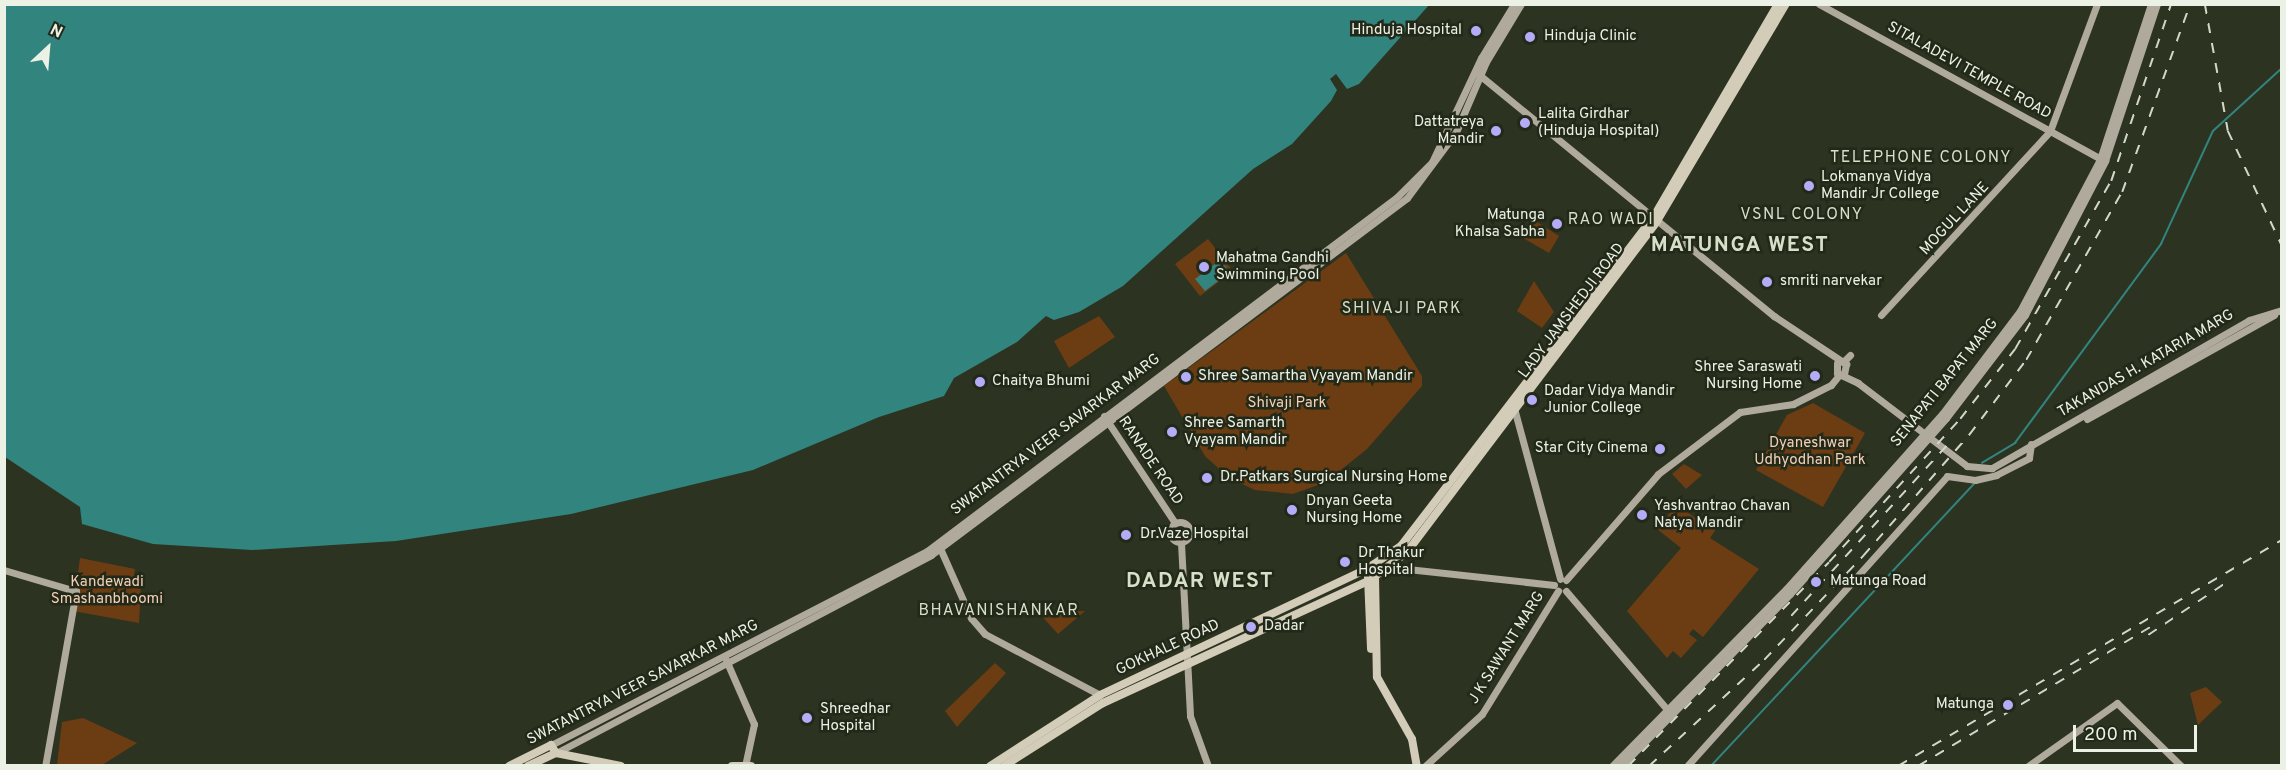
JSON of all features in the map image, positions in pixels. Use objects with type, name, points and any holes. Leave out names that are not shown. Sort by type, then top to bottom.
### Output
[{"type":"main road","name":"SWATANTRYA VEER SAVARKAR MARG","points":[[939,545],[1411,186],[1451,129],[1514,4]]},
{"type":"main road","name":"SWATANTRYA VEER SAVARKAR MARG","points":[[528,765],[556,753],[727,661],[939,545],[967,527],[985,515],[1000,500],[1105,417],[1407,198],[1435,165],[1476,91],[1479,73],[1521,4]]},
{"type":"main road","name":"LADY JAMSHEDJI ROAD","points":[[1368,568],[1401,546],[1655,220],[1778,4]]},
{"type":"main road","name":"LADY JAMSHEDJI ROAD","points":[[1373,578],[1407,552],[1655,220],[1786,4]]},
{"type":"main road","name":"SITALADEVI TEMPLE ROAD","points":[[1819,4],[2103,160]]},
{"type":"main road","name":"MOGUL LANE","points":[[1881,315],[2050,131],[2097,4]]},
{"type":"main road","name":"SENAPATI BAPAT MARG","points":[[1621,765],[1818,558],[1892,475],[2025,315],[2039,282],[2103,160],[2138,58],[2151,4]]},
{"type":"main road","name":"SENAPATI BAPAT MARG","points":[[2147,27],[2157,4]]},
{"type":"main road","points":[[1479,73],[1655,220],[1924,436]]},
{"type":"main road","points":[[1476,91],[1497,87]]},
{"type":"main road","name":"TAKANDAS H. KATARIA MARG","points":[[2099,410],[2249,320],[2282,310]]},
{"type":"main road","name":"TAKANDAS H. KATARIA MARG","points":[[1845,372],[1967,466],[1992,468],[2251,325],[2282,314]]},
{"type":"main road","points":[[1845,372],[1850,355]]},
{"type":"main road","name":"J K SAWANT MARG","points":[[1425,765],[1482,714],[1561,585],[1658,474],[1740,412],[1792,404],[1828,386],[1845,372]]},
{"type":"main road","points":[[1510,390],[1515,398]]},
{"type":"main road","points":[[1514,408],[1561,585],[1671,715]]},
{"type":"main road","name":"RANADE ROAD","points":[[1105,417],[1174,524]]},
{"type":"main road","points":[[1506,420],[1518,426]]},
{"type":"main road","points":[[1688,765],[1713,741],[1748,694],[1947,476],[1975,480],[1996,475],[2029,458],[2030,447]]},
{"type":"main road","points":[[1174,524],[1189,529],[1188,539],[1181,543],[1170,537],[1174,524]]},
{"type":"main road","points":[[1181,543],[1190,716],[1208,765]]},
{"type":"main road","points":[[939,545],[971,618],[995,643],[1100,695]]},
{"type":"main road","points":[[1389,567],[1561,585]]},
{"type":"main road","points":[[1368,568],[1373,578],[1377,677],[1412,739],[1418,765]]},
{"type":"main road","name":"GOKHALE ROAD","points":[[1004,765],[1091,709],[1187,658],[1368,568]]},
{"type":"main road","points":[[4,570],[76,591],[45,765]]},
{"type":"main road","points":[[1373,578],[1372,679],[1408,741],[1413,765]]},
{"type":"main road","name":"GOKHALE ROAD","points":[[990,765],[1100,695],[1373,578]]},
{"type":"main road","name":"SWATANTRYA VEER SAVARKAR MARG","points":[[508,765],[727,661]]},
{"type":"main road","points":[[727,661],[754,724],[744,763],[732,765]]},
{"type":"main road","points":[[2028,765],[2117,703],[2180,765]]},
{"type":"main road","points":[[2036,765],[2117,707],[2180,765]]},
{"type":"main road","name":"SENAPATI BAPAT MARG","points":[[1612,765],[1671,715]]},
{"type":"main road","points":[[551,745],[556,753],[621,765]]},
{"type":"green space","points":[[1534,220],[1559,236],[1549,253],[1523,238]]},
{"type":"green space","name":"Mahatma Gandhi Swimming Pool","points":[[1208,239],[1233,271],[1200,296],[1175,264]]},
{"type":"green space","name":"Shivaji Park","points":[[1346,253],[1422,376],[1422,386],[1367,449],[1326,482],[1293,494],[1255,490],[1229,478],[1205,456],[1164,386]]},
{"type":"green space","points":[[1534,281],[1554,312],[1542,328],[1517,311]]},
{"type":"green space","points":[[1099,316],[1115,337],[1069,368],[1054,341]]},
{"type":"green space","name":"Dyaneshwar Udhyodhan Park","points":[[1813,403],[1865,433],[1823,507],[1756,470],[1787,415]]},
{"type":"green space","points":[[1684,464],[1702,475],[1686,489],[1672,474]]},
{"type":"green space","points":[[1677,504],[1703,524],[1707,519],[1718,526],[1710,538],[1759,569],[1703,637],[1693,629],[1689,634],[1697,640],[1681,658],[1673,651],[1667,658],[1627,611],[1681,548],[1657,529]]},
{"type":"green space","name":"Kandewadi Smashanbhoomi","points":[[80,558],[135,569],[133,582],[141,585],[139,623],[73,611]]},
{"type":"green space","points":[[1085,611],[1058,634],[1038,612]]},
{"type":"green space","points":[[995,663],[1006,673],[957,727],[945,711]]},
{"type":"green space","points":[[2206,687],[2222,702],[2198,725],[2190,693]]},
{"type":"green space","points":[[83,718],[137,743],[102,765],[57,765],[62,722]]},
{"type":"water","points":[[4,5],[1429,5],[1359,84],[1347,89],[1336,74],[1330,79],[1337,90],[1331,101],[1292,144],[1253,169],[1123,286],[1079,312],[1054,320],[1046,316],[1017,342],[954,378],[944,396],[879,417],[753,470],[571,514],[396,541],[252,550],[153,544],[82,524],[80,507],[5,457]]},
{"type":"water","points":[[1220,260],[1230,272],[1205,291],[1195,279]]},
{"type":"waterway","points":[[1982,463],[2015,443],[2161,244],[2213,131],[2282,68]]},
{"type":"waterway","points":[[1711,766],[1976,482]]},
{"type":"railway","points":[[1628,766],[1829,562],[1960,419],[2015,349],[2111,181],[2171,4]]},
{"type":"railway","points":[[1649,766],[1764,660],[1863,556],[1969,435],[2026,360],[2122,192],[2190,4]]},
{"type":"railway","points":[[2205,4],[2228,131],[2282,246]]},
{"type":"railway","points":[[1791,616],[1947,445]]},
{"type":"railway","points":[[1898,766],[2282,540]]},
{"type":"railway","points":[[2148,635],[2227,582]]},
{"type":"railway","points":[[1918,766],[2154,625]]},
{"type":"place","name":"Hinduja Hospital","points":[[1476,31]]},
{"type":"place","name":"Hinduja Clinic","points":[[1530,37]]},
{"type":"place","name":"Lalita Girdhar (Hinduja Hospital)","points":[[1525,123]]},
{"type":"place","name":"Dattatreya Mandir","points":[[1496,131]]},
{"type":"place","name":"Lokmanya Vidya Mandir Jr College","points":[[1809,186]]},
{"type":"place","name":"Matunga Khalsa Sabha","points":[[1557,224]]},
{"type":"place","name":"Mahatma Gandhi Swimming Pool","points":[[1204,267]]},
{"type":"place","name":"smriti narvekar","points":[[1767,282]]},
{"type":"place","name":"Shree Saraswati Nursing Home","points":[[1815,376]]},
{"type":"place","name":"Shree Samartha Vyayam Mandir","points":[[1186,377]]},
{"type":"place","name":"Chaitya Bhumi","points":[[980,382]]},
{"type":"place","name":"Dadar Vidya Mandir Junior College","points":[[1532,400]]},
{"type":"place","name":"Shree Samarth Vyayam Mandir","points":[[1172,432]]},
{"type":"place","name":"Star City Cinema","points":[[1660,449]]},
{"type":"place","name":"Dr.Patkars Surgical Nursing Home","points":[[1207,478]]},
{"type":"place","name":"Dnyan Geeta Nursing Home","points":[[1292,510]]},
{"type":"place","name":"Yashvantrao Chavan Natya Mandir","points":[[1642,515]]},
{"type":"place","name":"Dr.Vaze Hospital","points":[[1126,535]]},
{"type":"place","name":"Dr Thakur Hospital","points":[[1345,562]]},
{"type":"place","name":"Matunga Road","points":[[1816,582]]},
{"type":"place","name":"Dadar","points":[[1251,627]]},
{"type":"place","name":"Matunga","points":[[2008,705]]},
{"type":"place","name":"Shreedhar Hospital","points":[[807,718]]},
{"type":"district","name":"TELEPHONE COLONY","points":[[1921,158]]},
{"type":"district","name":"VSNL COLONY","points":[[1802,215]]},
{"type":"district","name":"RAO WADI","points":[[1611,220]]},
{"type":"district","name":"MATUNGA WEST","points":[[1740,246]]},
{"type":"district","name":"SHIVAJI PARK","points":[[1402,309]]},
{"type":"district","name":"DADAR WEST","points":[[1200,582]]},
{"type":"district","name":"BHAVANISHANKAR","points":[[999,611]]}]
